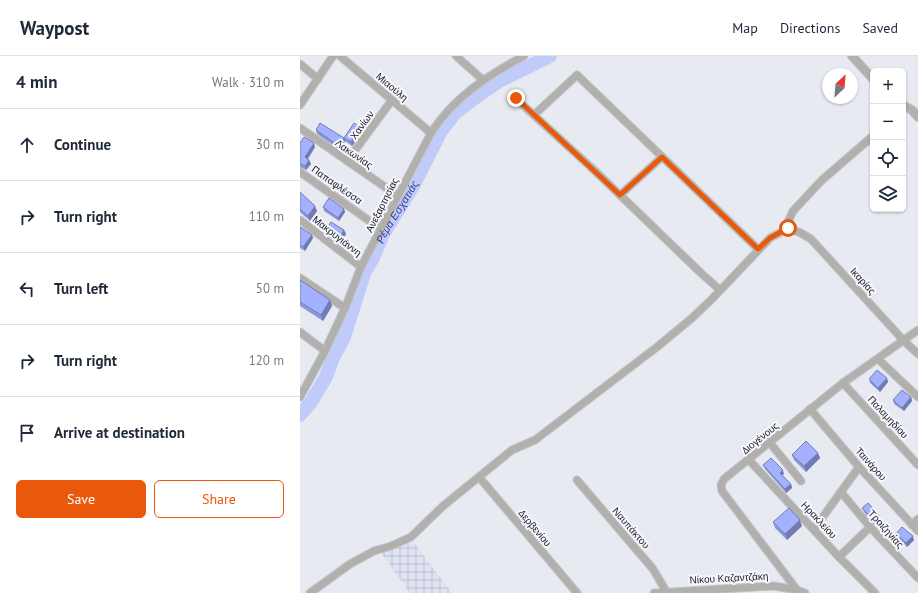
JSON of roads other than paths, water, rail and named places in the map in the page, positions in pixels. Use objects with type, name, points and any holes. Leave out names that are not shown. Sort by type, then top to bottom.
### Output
[{"type":"street","points":[[300,104],[333,56]]},
{"type":"street","name":"Μιαούλη","points":[[340,56],[431,132]]},
{"type":"street","points":[[456,56],[483,80]]},
{"type":"street","name":"Ανεξαρτησίας","points":[[300,397],[325,351],[345,308],[361,268],[431,132],[452,106],[483,80],[521,56]]},
{"type":"street","points":[[852,56],[870,76]]},
{"type":"street","points":[[300,64],[318,79]]},
{"type":"street","points":[[534,115],[577,75],[758,249]]},
{"type":"street","points":[[516,98],[720,290]]},
{"type":"street","name":"Χανίων","points":[[347,161],[392,100]]},
{"type":"street","points":[[906,109],[918,117]]},
{"type":"street","name":"Λακωνίας","points":[[300,128],[398,196]]},
{"type":"street","points":[[310,593],[350,564],[374,551],[392,546],[411,537],[443,506],[512,450],[535,440],[657,347],[692,318],[770,238],[788,228],[788,222],[793,210],[822,180],[870,139]]},
{"type":"street","points":[[620,195],[662,157]]},
{"type":"street","name":"Παπαφλέσσα","points":[[300,172],[381,229]]},
{"type":"street","name":"Μακρυγιάννη","points":[[300,220],[361,268]]},
{"type":"street","name":"Ικαρίας","points":[[788,228],[811,239],[904,341],[918,354]]},
{"type":"street","points":[[300,278],[345,308]]},
{"type":"street","name":"Διογένους","points":[[797,590],[722,491],[721,485],[724,479],[843,384],[918,330]]},
{"type":"street","points":[[300,332],[325,351]]},
{"type":"street","points":[[878,359],[918,397]]},
{"type":"street","name":"Παλαμηδίου","points":[[843,384],[918,465]]},
{"type":"street","name":"Ταινάρου","points":[[810,410],[918,531]]},
{"type":"street","points":[[770,443],[801,481]]},
{"type":"street","name":"Ηρακλείου","points":[[749,460],[875,593]]},
{"type":"street","points":[[814,529],[860,467]]},
{"type":"street","name":"Δερβενίου","points":[[479,477],[577,593]]},
{"type":"street","name":"Ναυπάκτου","points":[[577,480],[653,569],[666,591]]},
{"type":"street","name":"Τροιζηνίας","points":[[841,492],[870,527],[918,578]]},
{"type":"street","points":[[912,525],[918,519]]},
{"type":"street","points":[[840,557],[870,527]]},
{"type":"street","name":"Νίκου Καζαντζάκη","points":[[654,593],[666,591],[797,590],[805,593]]},
{"type":"waterway","name":"Ρέμα Εσχατιάς","points":[[300,415],[311,402],[326,377],[333,358],[344,337],[365,271],[373,258],[383,234],[413,186],[441,131],[455,113],[480,94],[499,81],[550,56]]}]
